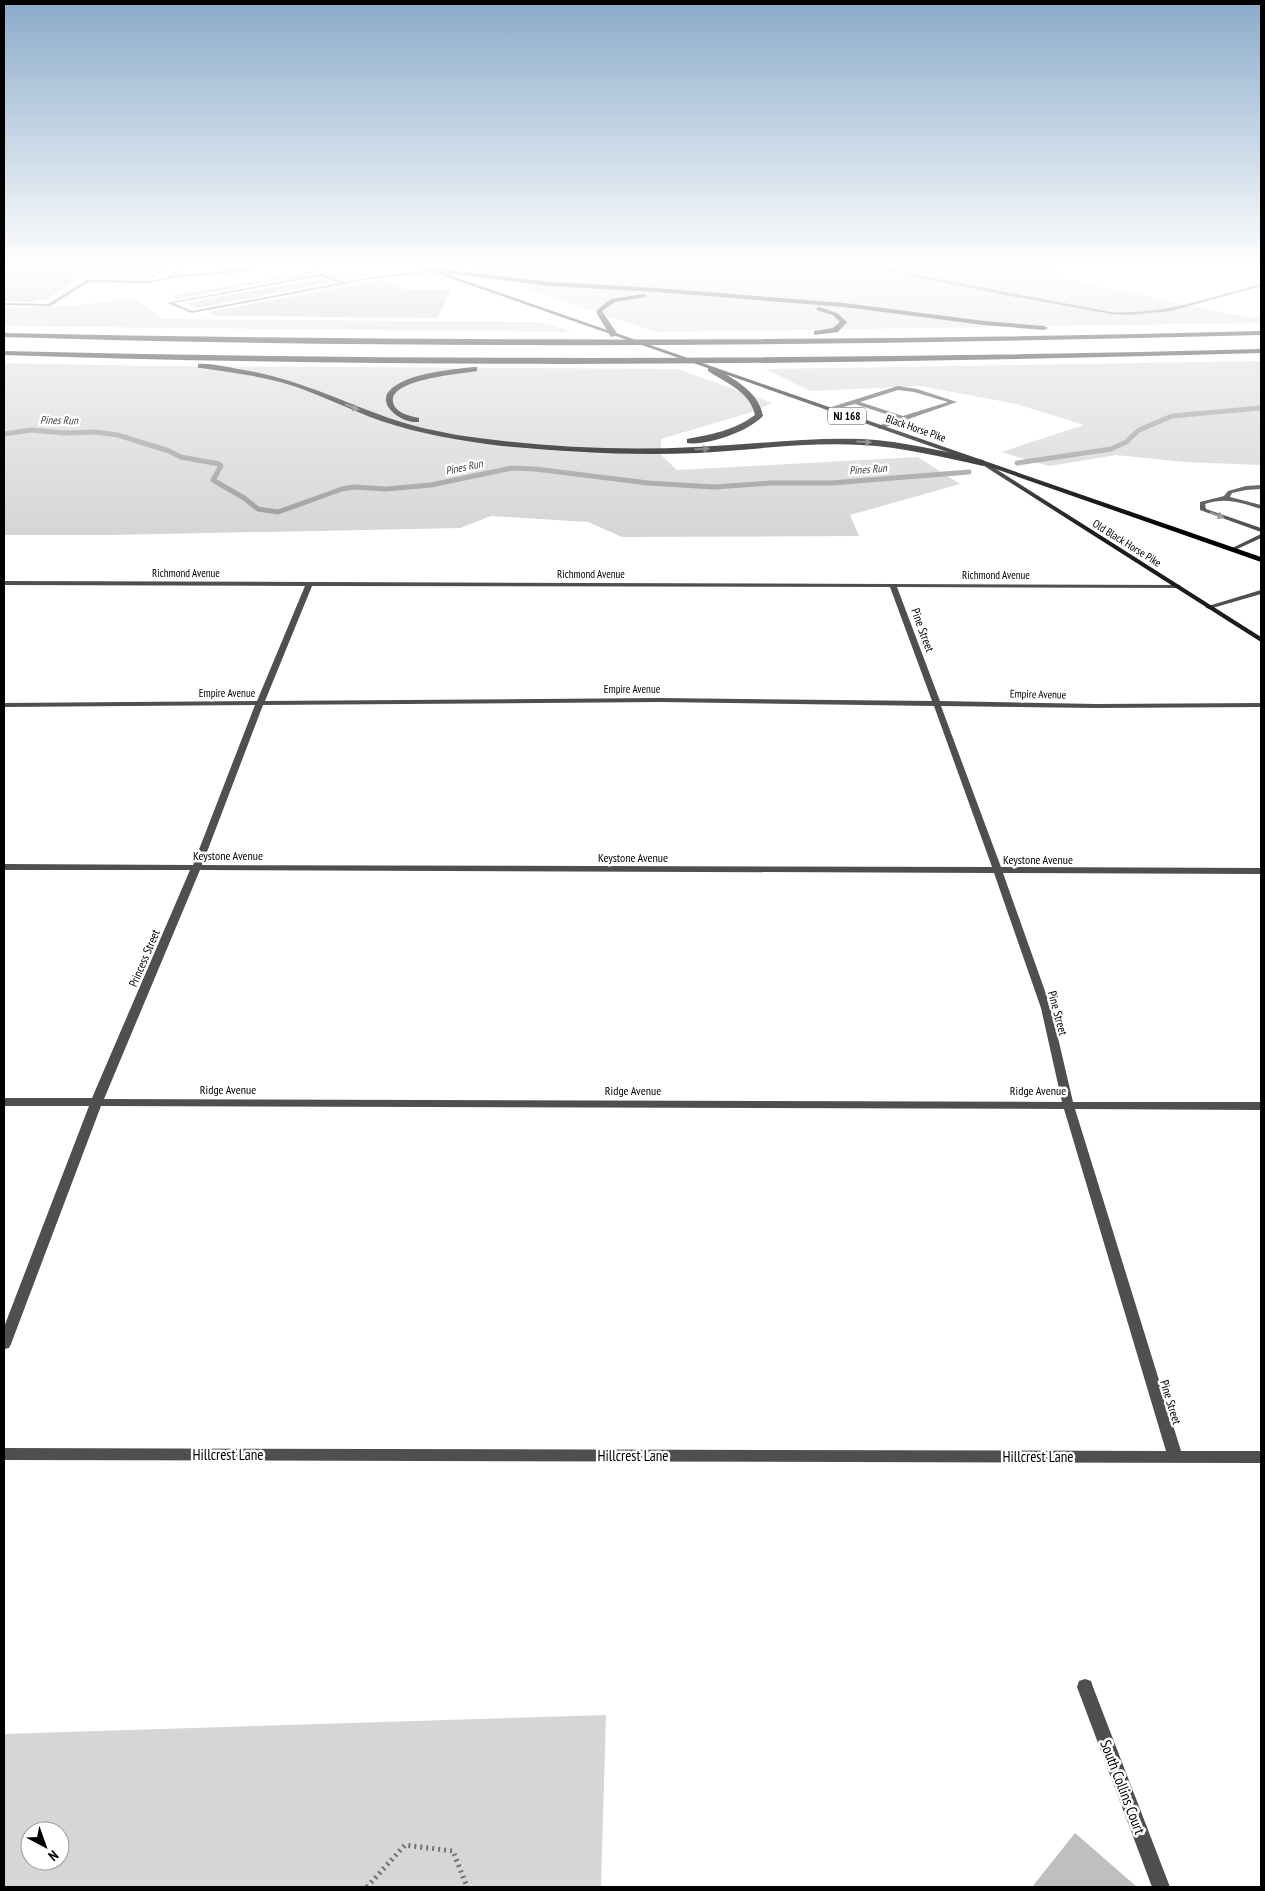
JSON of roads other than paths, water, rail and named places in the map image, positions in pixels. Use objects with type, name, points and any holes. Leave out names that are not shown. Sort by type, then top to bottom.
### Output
[{"type":"highway","points":[[89,355],[565,362],[1100,355]]},
{"type":"highway","points":[[118,356],[192,364],[264,376],[295,384],[397,423],[440,434],[484,441],[535,446],[633,451],[860,442],[911,448],[982,463]]},
{"type":"highway","points":[[565,362],[450,372],[426,376],[402,385],[393,391],[388,397],[389,403],[392,409],[410,419],[462,431],[514,438],[635,444],[704,440],[729,433],[749,424],[759,416],[758,406],[751,396],[711,369]]},
{"type":"main road","name":"Black Horse Pike","points":[[672,355],[1261,560]]},
{"type":"street","points":[[828,410],[898,388],[915,390],[954,402],[880,427]]},
{"type":"street","points":[[855,402],[903,418]]},
{"type":"street","name":"Old Black Horse Pike","points":[[982,463],[1261,640]]},
{"type":"street","points":[[1227,497],[1230,492],[1261,487]]},
{"type":"street","points":[[1261,507],[1227,497],[1212,498],[1202,503],[1203,510],[1261,530]]},
{"type":"street","points":[[1231,550],[1261,536]]},
{"type":"street","name":"Richmond Avenue","points":[[4,583],[1178,586]]},
{"type":"street","name":"Princess Street","points":[[4,1344],[96,1103],[196,868],[310,583]]},
{"type":"street","name":"Pine Street","points":[[893,585],[1046,1008],[1068,1104],[1175,1456]]},
{"type":"street","points":[[1209,607],[1261,592]]},
{"type":"street","name":"Empire Avenue","points":[[4,705],[660,700],[1096,706],[1261,705]]},
{"type":"street","name":"Keystone Avenue","points":[[4,867],[1261,871]]},
{"type":"street","name":"Ridge Avenue","points":[[4,1102],[1261,1106]]},
{"type":"street","name":"Hillcrest Lane","points":[[4,1454],[1261,1457]]},
{"type":"street","name":"South Collins Court","points":[[1085,1688],[1160,1887]]},
{"type":"waterway","name":"Pines Run","points":[[1017,463],[1111,449],[1126,442],[1139,430],[1172,416],[1261,408]]},
{"type":"waterway","name":"Pines Run","points":[[4,434],[31,430],[65,433],[95,432],[118,435],[169,451],[181,457],[219,464],[221,466],[213,480],[244,498],[258,509],[278,512],[342,489],[354,487],[386,489],[431,485],[512,468],[535,469],[648,483],[714,487],[771,483],[831,483],[969,472]]}]
